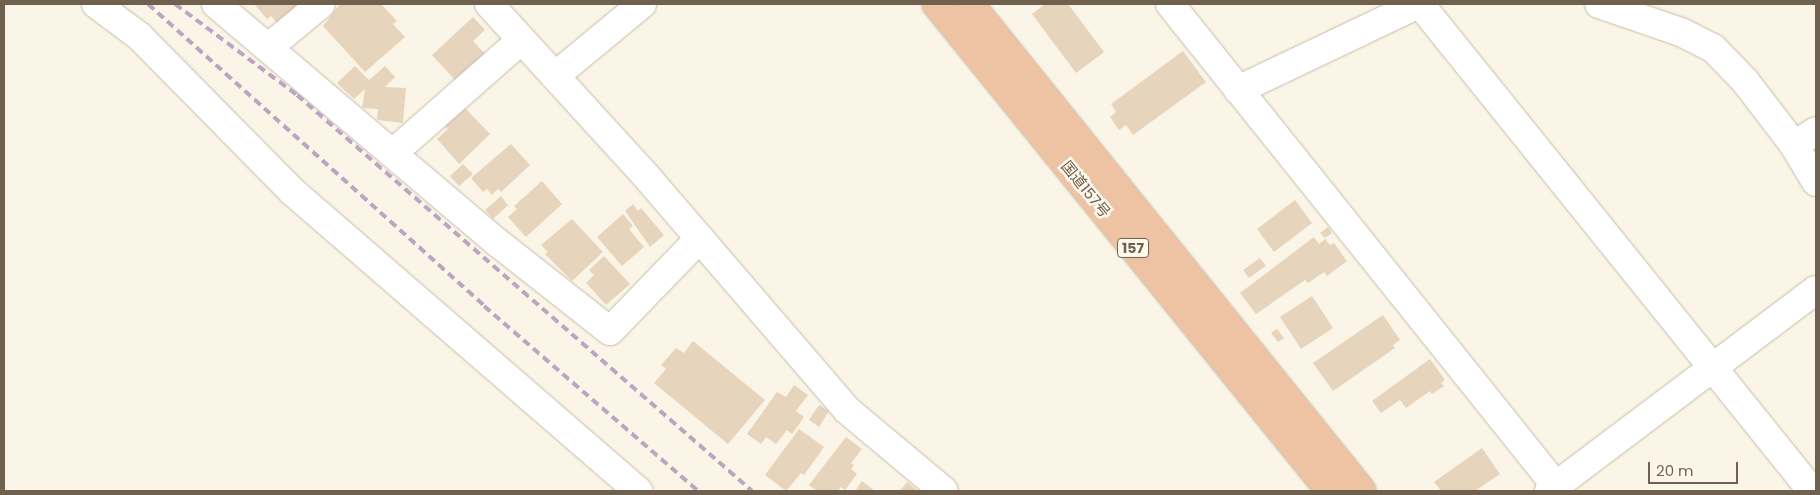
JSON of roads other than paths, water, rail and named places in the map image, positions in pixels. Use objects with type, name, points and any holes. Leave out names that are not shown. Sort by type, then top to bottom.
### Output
[{"type":"highway","name":"国道157号","points":[[936,4],[1330,491]]},
{"type":"highway","name":"国道157号","points":[[970,4],[1362,491]]},
{"type":"street","points":[[96,4],[139,36],[293,192],[638,491]]},
{"type":"street","points":[[216,4],[498,243],[610,331],[700,238]]},
{"type":"street","points":[[269,48],[321,4]]},
{"type":"street","points":[[489,4],[556,76],[700,238],[847,410],[944,491]]},
{"type":"street","points":[[556,76],[642,4]]},
{"type":"street","points":[[1170,4],[1555,490],[1816,290]]},
{"type":"street","points":[[1238,90],[1419,4],[1812,491]]},
{"type":"street","points":[[1599,4],[1681,32],[1713,48],[1805,138],[1816,182]]},
{"type":"street","points":[[393,153],[521,40]]},
{"type":"railway","points":[[148,4],[484,306],[698,491]]},
{"type":"railway","points":[[175,4],[297,95],[752,491]]}]
